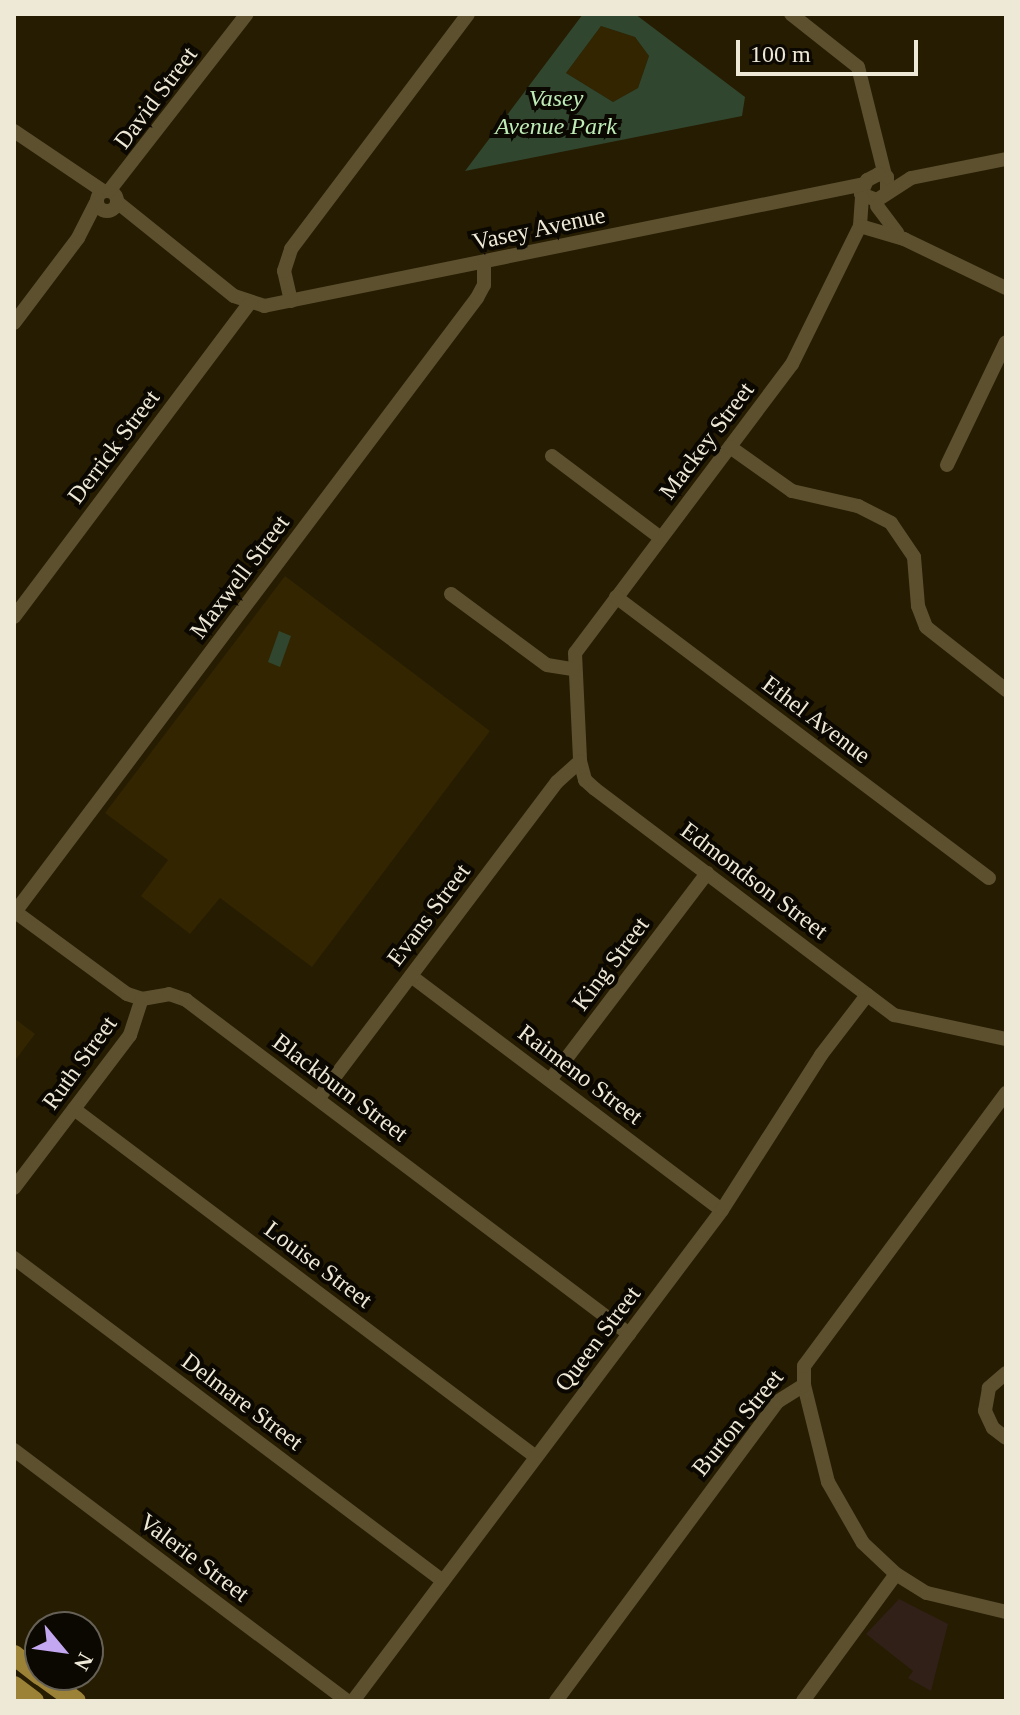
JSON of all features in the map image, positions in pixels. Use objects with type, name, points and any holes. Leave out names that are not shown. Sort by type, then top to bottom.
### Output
[{"type":"main road","points":[[14,1686],[34,1701]]},
{"type":"street","name":"David Street","points":[[14,323],[247,14]]},
{"type":"street","points":[[291,301],[284,271],[291,249],[468,14]]},
{"type":"street","points":[[791,14],[858,67],[876,152],[875,189],[904,239]]},
{"type":"street","points":[[14,131],[249,304]]},
{"type":"street","name":"Vasey Avenue","points":[[249,304],[291,301],[838,192],[875,189],[911,178],[1006,159]]},
{"type":"street","name":"Mackey Street","points":[[573,669],[578,648],[792,364],[875,189]]},
{"type":"street","points":[[860,226],[904,239],[1006,288]]},
{"type":"street","name":"Maxwell Street","points":[[15,911],[469,310],[484,285],[484,262]]},
{"type":"street","name":"Derrick Street","points":[[14,617],[249,304]]},
{"type":"street","points":[[947,465],[1006,342]]},
{"type":"street","points":[[730,447],[792,491],[858,506],[891,523],[914,557],[918,606],[926,627],[1006,690]]},
{"type":"street","points":[[552,456],[661,538]]},
{"type":"street","points":[[451,594],[547,665],[573,669]]},
{"type":"street","name":"Ethel Avenue","points":[[616,597],[989,878]]},
{"type":"street","name":"Edmondson Street","points":[[573,669],[580,761],[589,784],[901,1018],[1006,1039]]},
{"type":"street","name":"Evans Street","points":[[318,1099],[557,782],[580,761]]},
{"type":"street","name":"King Street","points":[[550,1080],[707,873]]},
{"type":"street","points":[[15,911],[120,990],[142,999]]},
{"type":"street","name":"Raimeno Street","points":[[411,976],[722,1210]]},
{"type":"street","name":"Queen Street","points":[[350,1701],[722,1210],[821,1055],[867,995]]},
{"type":"street","name":"Blackburn Street","points":[[142,999],[182,997],[629,1334]]},
{"type":"street","name":"Ruth Street","points":[[14,1188],[130,1035],[142,999]]},
{"type":"street","name":"Burton Street","points":[[556,1701],[781,1397],[804,1385],[804,1366],[1006,1093]]},
{"type":"street","name":"Louise Street","points":[[74,1109],[536,1457]]},
{"type":"street","name":"Delmare Street","points":[[14,1258],[443,1581]]},
{"type":"street","points":[[1006,1373],[989,1388],[985,1411],[993,1428],[1006,1438]]},
{"type":"street","points":[[804,1385],[837,1502],[863,1543],[896,1574],[951,1602],[1006,1612]]},
{"type":"street","name":"Valerie Street","points":[[14,1450],[350,1701]]},
{"type":"street","points":[[803,1701],[896,1574]]},
{"type":"shaded area","points":[[601,26],[635,37],[649,56],[638,88],[613,102],[566,73]]},
{"type":"shaded area","points":[[285,576],[490,731],[312,967],[220,898],[190,934],[141,896],[168,860],[105,813]]},
{"type":"shaded area","points":[[14,1018],[35,1034],[14,1062]]},
{"type":"shaded area","points":[[899,1599],[948,1624],[931,1691],[908,1678],[913,1671],[866,1634]]},
{"type":"green space","name":"Vasey Avenue Park","points":[[583,14],[635,14],[745,97],[742,116],[465,171]],"holes":[[[601,26],[635,37],[649,56],[638,88],[613,102],[566,73]]]},
{"type":"green space","points":[[279,631],[291,636],[280,667],[268,662]]}]
